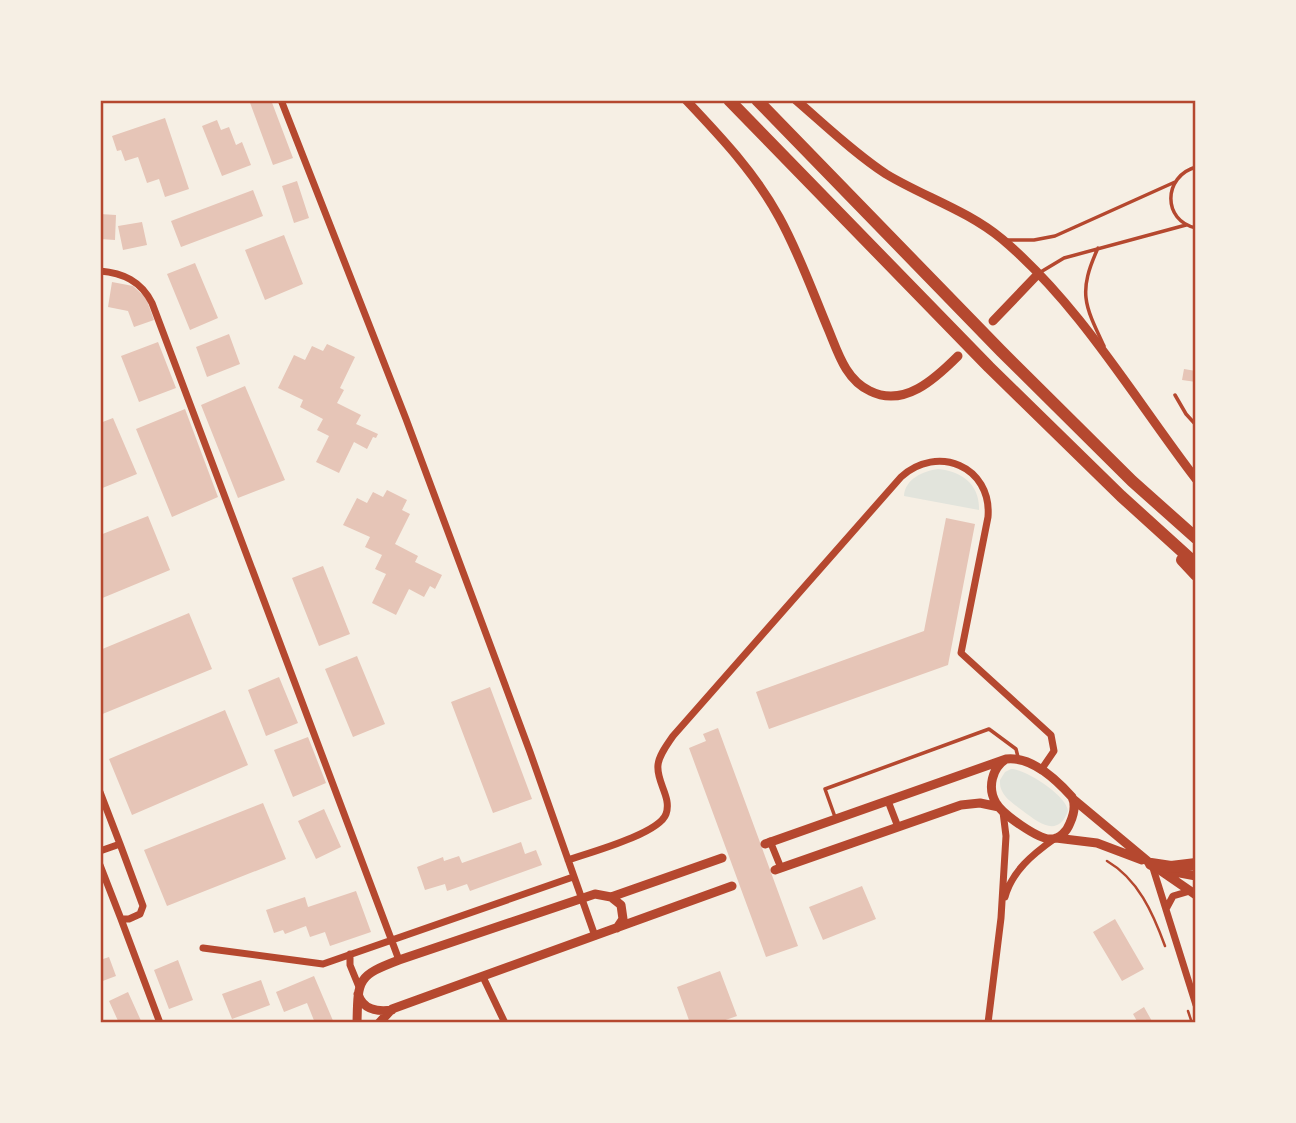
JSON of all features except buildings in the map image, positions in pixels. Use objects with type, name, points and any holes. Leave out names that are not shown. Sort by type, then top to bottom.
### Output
[{"type":"highway","points":[[729,100],[989,367],[1121,496],[1196,564]]},
{"type":"highway","points":[[757,100],[1001,351],[1132,481],[1196,538]]},
{"type":"highway","points":[[1121,496],[1196,575]]},
{"type":"highway","points":[[1152,864],[1171,867],[1196,864]]},
{"type":"street","points":[[281,100],[410,428],[595,936]]},
{"type":"street","points":[[686,100],[732,149],[775,210],[842,362],[857,383],[880,395],[902,395],[926,385],[958,356]]},
{"type":"street","points":[[796,100],[885,173],[968,216],[1002,240],[1038,274],[1116,370],[1196,479]]},
{"type":"street","points":[[100,271],[129,278],[138,284],[152,303],[399,960]]},
{"type":"street","points":[[993,321],[1038,274]]},
{"type":"street","points":[[568,860],[644,832],[661,822],[666,814],[667,804],[658,776],[658,765],[673,736],[901,477],[928,462],[947,462],[963,467],[979,482],[986,495],[988,517],[961,653],[1049,732],[1054,741],[1054,751],[1041,770]]},
{"type":"street","points":[[988,1023],[1001,918],[1006,836],[1001,809],[994,798],[993,776],[996,767],[1006,759]]},
{"type":"street","points":[[1193,893],[1152,864],[1041,770],[1019,759],[1006,759],[767,842],[778,869],[967,804],[980,803],[1001,809],[1037,835],[1100,844],[1152,864],[1174,873],[1196,876]]},
{"type":"street","points":[[100,792],[143,906],[137,916],[121,919]]},
{"type":"street","points":[[1001,918],[1006,892],[1014,876],[1031,857],[1066,830],[1074,811],[1073,799]]},
{"type":"street","points":[[888,801],[898,827]]},
{"type":"street","points":[[100,851],[120,844]]},
{"type":"street","points":[[611,897],[722,858]]},
{"type":"street","points":[[1152,864],[1196,1005]]},
{"type":"street","points":[[100,865],[160,1023]]},
{"type":"street","points":[[203,948],[323,964],[573,877]]},
{"type":"street","points":[[350,954],[360,1001],[366,1007],[377,1011],[392,1009],[732,886]]},
{"type":"street","points":[[357,1023],[358,990],[372,971],[399,960],[580,897],[599,893],[611,897],[623,909],[622,921],[617,928]]},
{"type":"street","points":[[1166,910],[1167,903],[1173,896],[1193,893]]},
{"type":"street","points":[[483,977],[505,1023]]},
{"type":"street","points":[[380,1023],[392,1009]]},
{"type":"lane","points":[[1196,167],[1184,172],[1171,190],[1171,206],[1179,220],[1196,228]]},
{"type":"lane","points":[[1002,240],[1034,240],[1055,236],[1175,182]]},
{"type":"lane","points":[[1038,274],[1059,260],[1098,247],[1186,225]]},
{"type":"lane","points":[[1098,247],[1086,280],[1086,300],[1094,324],[1116,370]]},
{"type":"lane","points":[[1175,395],[1196,425]]},
{"type":"lane","points":[[835,817],[825,789],[989,729],[1016,749],[1019,759]]},
{"type":"path","points":[[1106,860],[1122,871],[1143,898],[1156,922],[1166,951]]},
{"type":"path","points":[[1188,1011],[1192,1023]]},
{"type":"shaded area","points":[[938,469],[961,476],[973,486],[979,510],[904,496],[908,485],[916,477]]},
{"type":"shaded area","points":[[1011,769],[1035,778],[1061,798],[1068,811],[1059,824],[1048,826],[1042,823],[1006,797],[1000,780],[1005,772]]}]
